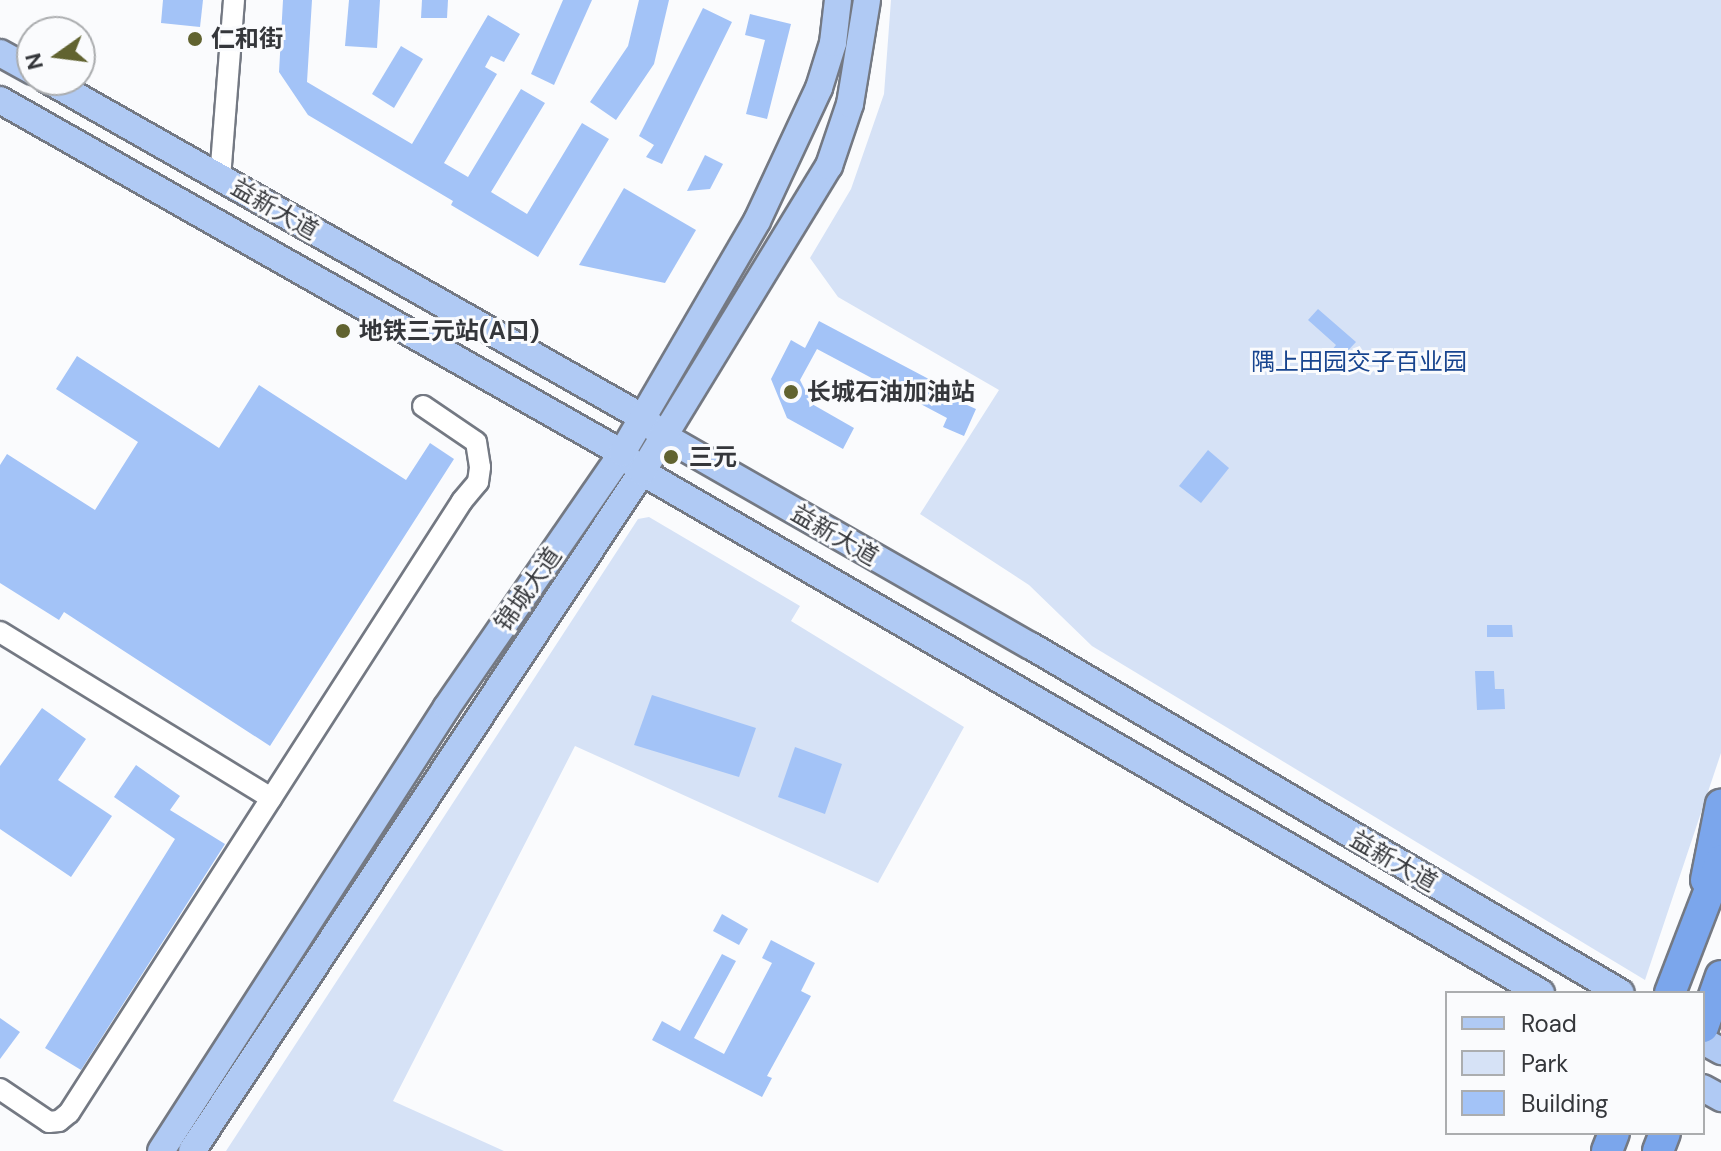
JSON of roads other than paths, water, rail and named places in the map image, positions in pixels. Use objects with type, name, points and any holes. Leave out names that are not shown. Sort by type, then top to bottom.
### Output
[{"type":"highway","points":[[1696,929],[1721,804]]},
{"type":"highway","points":[[1671,991],[1721,861]]},
{"type":"highway","points":[[1705,1021],[1721,976]]},
{"type":"main road","name":"锦城大道","points":[[161,1151],[447,707],[622,453],[757,221],[819,88],[833,43],[838,0]]},
{"type":"main road","points":[[192,1151],[642,472],[829,166],[850,104],[867,0]]},
{"type":"main road","name":"益新大道","points":[[76,96],[642,417],[662,435],[1031,646],[1618,991]]},
{"type":"main road","name":"益新大道","points":[[0,100],[622,453],[642,472],[1538,991]]},
{"type":"street","points":[[220,178],[234,0]]},
{"type":"street","points":[[0,1089],[49,1122],[59,1121],[69,1113],[478,482],[480,467],[476,442],[423,406]]},
{"type":"street","points":[[0,632],[271,798]]},
{"type":"place","name":"仁和街","points":[[195,39]]},
{"type":"place","name":"地铁三元站(A口)","points":[[343,331]]},
{"type":"place","name":"长城石油加油站","points":[[791,392]]},
{"type":"place","name":"三元","points":[[671,457]]},
{"type":"park label","name":"隅上田园交子百业园","points":[[1359,362]]}]
